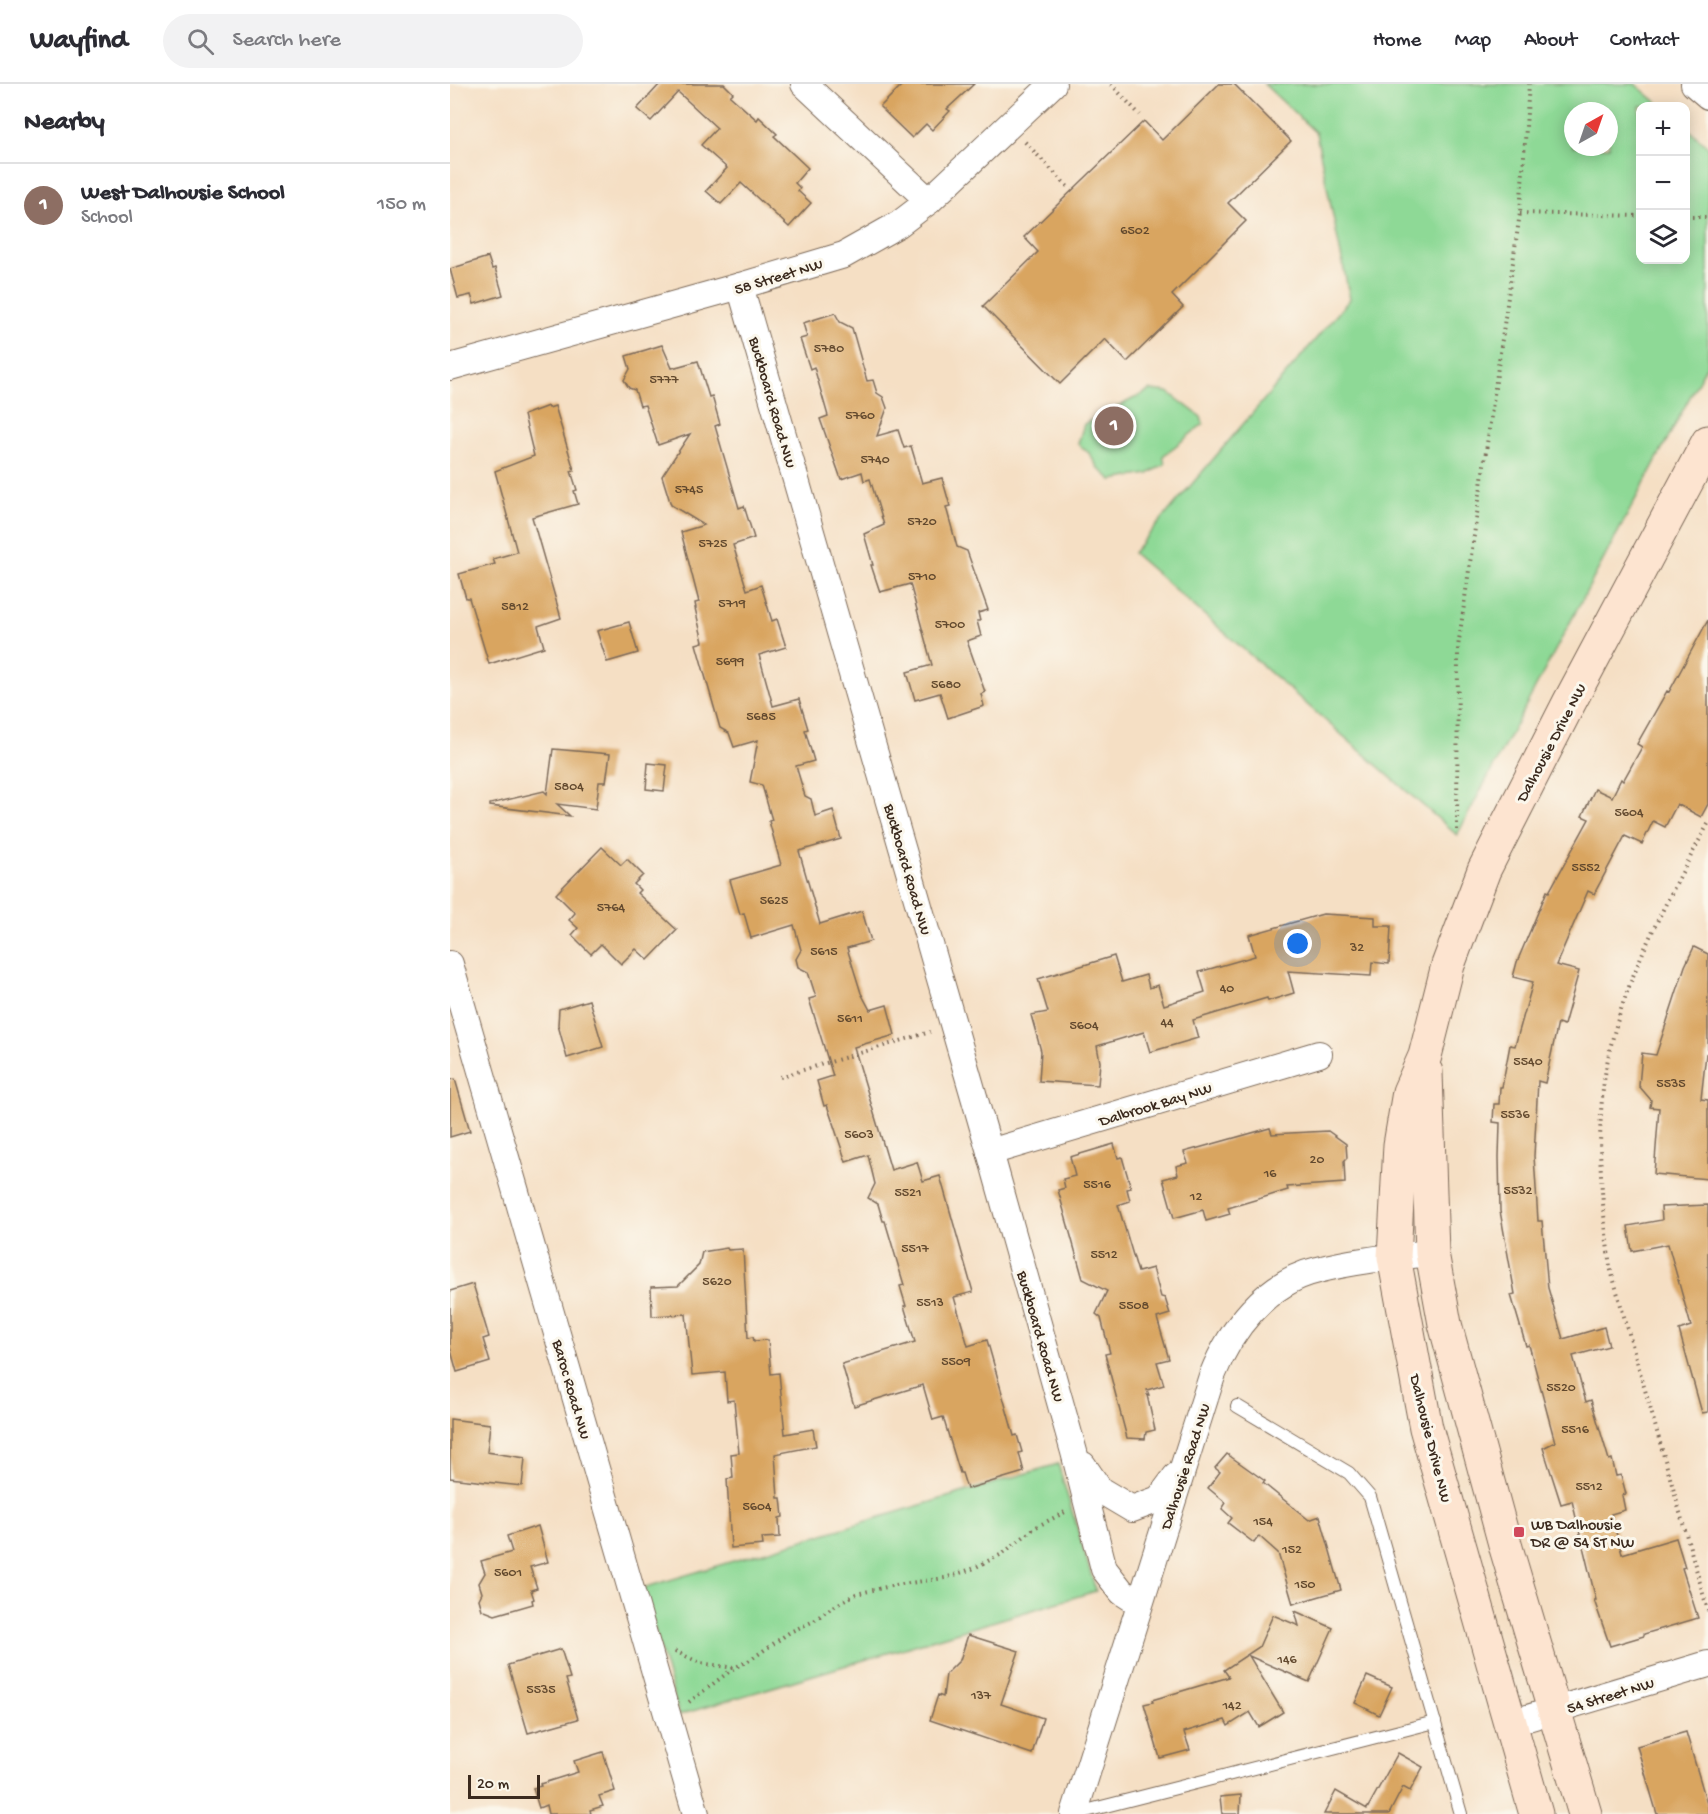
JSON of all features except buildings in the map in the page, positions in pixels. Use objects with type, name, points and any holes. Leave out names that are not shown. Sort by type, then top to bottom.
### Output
[{"type":"street","name":"58 Street NW","points":[[450,367],[844,255],[899,224],[929,201],[1053,84]]},
{"type":"street","points":[[1694,84],[1708,96]]},
{"type":"street","points":[[812,86],[929,201]]},
{"type":"street","name":"Buckboard Road NW","points":[[740,286],[990,1152],[1074,1452],[1104,1569],[1122,1592],[1139,1603]]},
{"type":"street","name":"Dalhousie Drive NW","points":[[1536,1814],[1426,1428],[1394,1257],[1400,1145],[1408,1092],[1425,1056],[1448,965],[1484,870],[1569,703],[1708,442]]},
{"type":"street","name":"Baroc Road NW","points":[[450,964],[696,1814]]},
{"type":"street","name":"Dalbrook Bay NW","points":[[990,1152],[1319,1054]]},
{"type":"street","name":"Dalhousie Drive NW","points":[[1425,1056],[1432,1252],[1445,1324],[1506,1548],[1585,1814]]},
{"type":"street","name":"Dalhousie Road NW","points":[[1074,1814],[1139,1603],[1219,1357],[1235,1331],[1255,1307],[1284,1286],[1316,1270],[1432,1252]]},
{"type":"street","name":"Buckboard Road NW","points":[[1074,1452],[1100,1490],[1132,1509],[1159,1500],[1184,1465]]},
{"type":"street","name":"54 Street NW","points":[[1511,1723],[1708,1664]]},
{"type":"lane","points":[[1237,1406],[1349,1473],[1370,1497],[1461,1814]]},
{"type":"lane","points":[[1074,1814],[1435,1722]]},
{"type":"path","points":[[1111,84],[1140,115]]},
{"type":"path","points":[[1457,830],[1458,647],[1520,213],[1528,84]]},
{"type":"path","points":[[1020,137],[1069,188]]},
{"type":"path","points":[[1520,213],[1636,216]]},
{"type":"path","points":[[1690,217],[1708,217]]},
{"type":"path","points":[[1708,824],[1660,915],[1631,981],[1611,1048],[1602,1098],[1600,1163],[1602,1209],[1610,1268],[1708,1611]]},
{"type":"path","points":[[780,1077],[931,1032]]},
{"type":"path","points":[[686,1705],[734,1668],[856,1594],[895,1585],[945,1578],[972,1569],[1002,1554],[1036,1527],[1067,1511]]},
{"type":"path","points":[[668,1648],[700,1663],[734,1668]]},
{"type":"green space","points":[[1264,84],[1635,84],[1656,102],[1636,102],[1636,264],[1690,264],[1690,131],[1708,147],[1708,363],[1457,835],[1133,553],[1350,299],[1316,133]]},
{"type":"green space","points":[[1150,390],[1168,392],[1201,417],[1203,424],[1163,456],[1165,464],[1148,474],[1112,480],[1098,468],[1089,453],[1078,444],[1084,424]]},
{"type":"green space","points":[[1058,1464],[1096,1591],[679,1715],[643,1588]]},
{"type":"place","name":"West Dalhousie School","points":[[1114,426]]},
{"type":"place","name":"WB Dalhousie DR @ 54 ST NW","points":[[1519,1532]]}]
